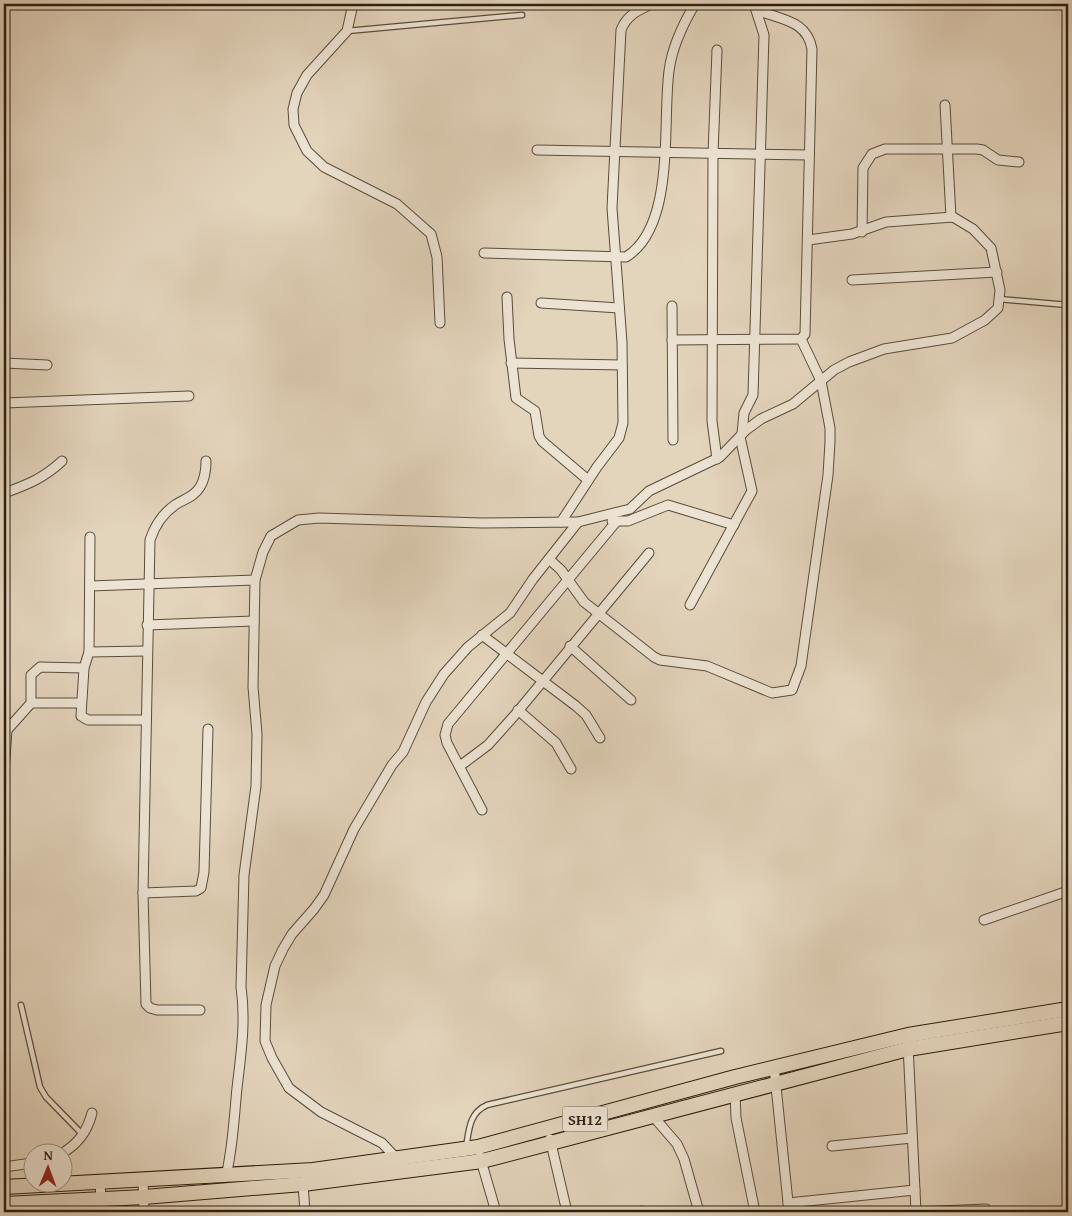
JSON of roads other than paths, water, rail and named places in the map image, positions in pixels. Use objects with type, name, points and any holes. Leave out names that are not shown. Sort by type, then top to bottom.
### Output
[{"type":"main road","name":"SH12","points":[[7,1187],[313,1170],[399,1160],[472,1148],[547,1130],[774,1067],[908,1034],[1068,1008]]},
{"type":"main road","points":[[4,1204],[101,1207],[144,1197],[303,1184],[482,1161],[908,1049],[1068,1023]]},
{"type":"street","points":[[353,4],[347,31],[308,75],[297,93],[293,109],[294,125],[307,151],[324,167],[397,204],[430,234],[437,257],[440,324]]},
{"type":"street","points":[[561,522],[622,431],[622,365],[612,208],[621,30],[633,13],[652,4]]},
{"type":"street","points":[[484,252],[616,257],[626,257],[632,253],[648,234],[658,211],[669,70],[683,26],[695,4]]},
{"type":"street","points":[[756,7],[797,24],[806,30],[812,49],[805,334],[801,339]]},
{"type":"street","points":[[690,605],[734,525],[752,486],[741,436],[744,413],[753,395],[764,35],[756,7]]},
{"type":"street","points":[[716,50],[713,154],[712,421],[717,459]]},
{"type":"street","points":[[945,106],[951,217]]},
{"type":"street","points":[[862,232],[863,168],[872,154],[885,149],[983,150],[994,159],[1019,162]]},
{"type":"street","points":[[537,150],[809,155]]},
{"type":"street","points":[[226,1176],[232,1150],[242,1054],[243,1002],[240,987],[244,875],[256,786],[257,734],[253,687],[255,580],[263,552],[271,536],[298,520],[319,518],[482,523],[578,522],[630,509],[649,490],[717,459],[761,420],[793,404],[834,370],[866,354],[901,345],[952,338],[985,320],[998,308],[997,272],[991,248],[964,222],[951,217],[886,222],[862,232],[808,240]]},
{"type":"street","points":[[852,280],[997,272]]},
{"type":"street","points":[[507,297],[514,395],[520,402],[535,411],[539,436],[542,441],[588,480]]},
{"type":"street","points":[[541,303],[619,308]]},
{"type":"street","points":[[672,306],[673,440]]},
{"type":"street","points":[[672,340],[801,339]]},
{"type":"street","points":[[549,559],[567,578],[584,602],[640,647],[660,660],[707,666],[772,694],[792,690],[800,666],[828,475],[830,428],[821,381],[801,339]]},
{"type":"street","points":[[4,363],[47,365]]},
{"type":"street","points":[[511,363],[622,365]]},
{"type":"street","points":[[4,403],[189,396]]},
{"type":"street","points":[[4,493],[46,476],[62,461]]},
{"type":"street","points":[[200,1010],[157,1010],[146,1004],[143,893],[150,540],[159,519],[175,505],[194,495],[200,488],[205,478],[206,461]]},
{"type":"street","points":[[598,517],[616,522],[628,521],[668,505],[734,525]]},
{"type":"street","points":[[399,1160],[382,1143],[320,1112],[289,1088],[272,1058],[265,1040],[266,1005],[275,966],[292,934],[314,909],[324,894],[354,829],[392,765],[403,752],[426,702],[444,674],[482,635],[510,613],[578,522]]},
{"type":"street","points":[[482,810],[447,743],[446,729],[567,578],[616,522]]},
{"type":"street","points":[[90,537],[89,652],[84,668],[81,716],[88,720],[146,720]]},
{"type":"street","points":[[460,766],[488,745],[597,612],[649,553]]},
{"type":"street","points":[[90,586],[255,580]]},
{"type":"street","points":[[147,625],[254,621]]},
{"type":"street","points":[[482,635],[586,715],[600,738]]},
{"type":"street","points":[[570,646],[631,700]]},
{"type":"street","points":[[89,652],[147,651]]},
{"type":"street","points":[[4,772],[8,730],[32,702],[31,675],[36,668],[84,668]]},
{"type":"street","points":[[32,702],[36,704],[81,703]]},
{"type":"street","points":[[518,710],[556,743],[570,769]]},
{"type":"street","points":[[143,893],[196,891],[201,888],[204,872],[208,729]]},
{"type":"street","points":[[984,920],[1068,891]]},
{"type":"street","points":[[908,1034],[916,1212],[986,1209]]},
{"type":"street","points":[[774,1067],[789,1207],[915,1190]]},
{"type":"street","points":[[735,1093],[736,1118],[755,1212]]},
{"type":"street","points":[[72,1145],[83,1136],[88,1128],[92,1113]]},
{"type":"street","points":[[652,1116],[677,1144],[684,1159],[699,1212]]},
{"type":"street","points":[[547,1130],[566,1212]]},
{"type":"street","points":[[832,1146],[912,1138]]},
{"type":"street","points":[[472,1148],[482,1161],[496,1212]]},
{"type":"street","points":[[4,1166],[22,1164]]},
{"type":"street","points":[[143,1180],[144,1212]]},
{"type":"street","points":[[97,1183],[101,1207]]},
{"type":"street","points":[[303,1184],[306,1212]]},
{"type":"lane","points":[[347,31],[522,15]]},
{"type":"lane","points":[[999,299],[1068,305]]},
{"type":"lane","points":[[20,1005],[40,1087],[83,1136]]},
{"type":"lane","points":[[472,1148],[473,1116],[479,1108],[721,1050]]}]
